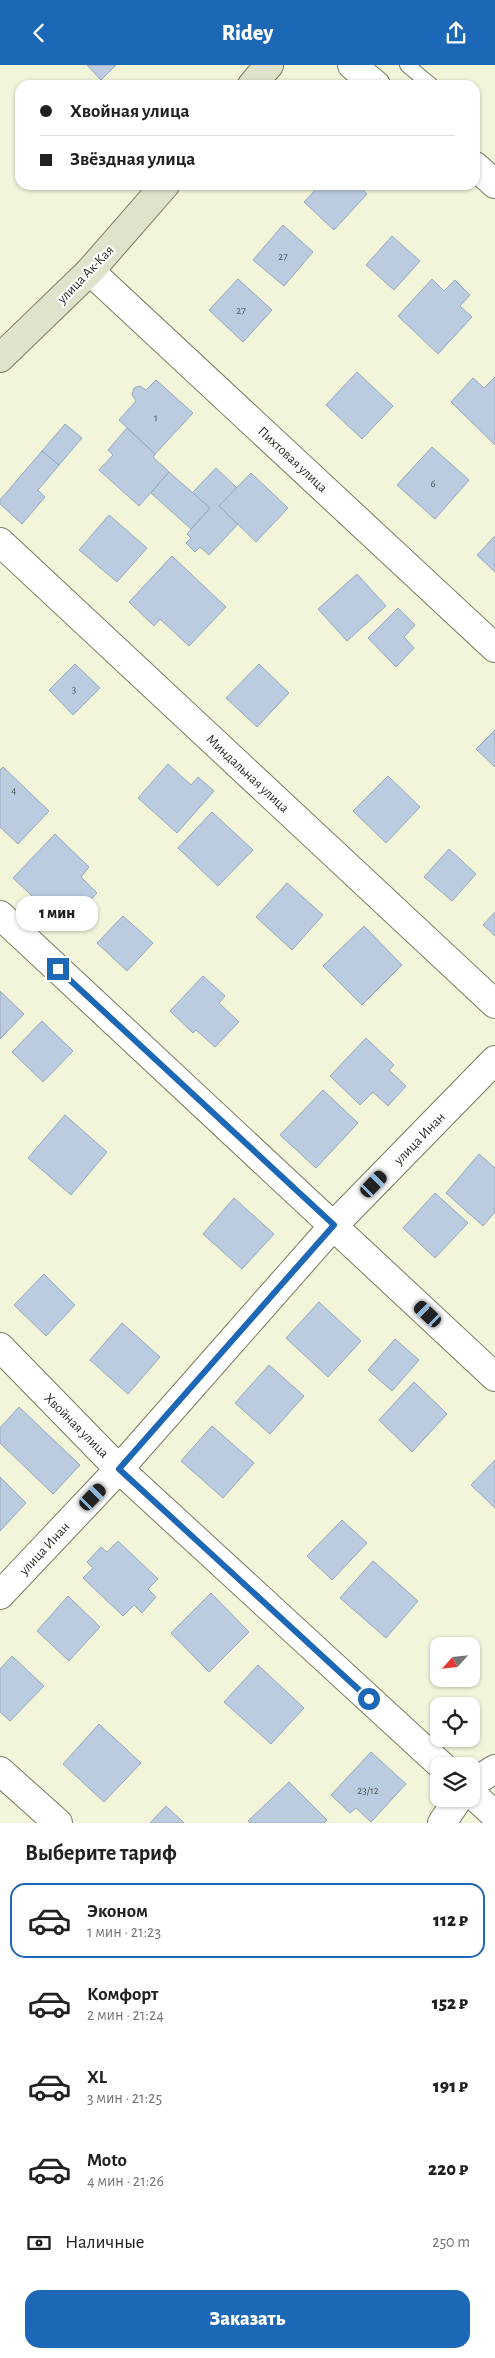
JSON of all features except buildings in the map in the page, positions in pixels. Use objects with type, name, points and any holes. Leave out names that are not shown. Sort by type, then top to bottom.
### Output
[{"type":"main road","points":[[256,80],[269,65]]},
{"type":"main road","name":"улица Ак-Кая","points":[[0,358],[90,271],[161,190]]},
{"type":"street","points":[[352,65],[370,80]]},
{"type":"street","points":[[480,170],[495,184]]},
{"type":"street","name":"Пихтовая улица","points":[[90,271],[495,648]]},
{"type":"street","name":"Миндальная улица","points":[[0,542],[495,1005]]},
{"type":"street","points":[[0,915],[495,1377]]},
{"type":"street","name":"улица Инан","points":[[0,1595],[119,1469],[334,1225],[495,1060]]},
{"type":"street","name":"Хвойная улица","points":[[0,1347],[119,1469],[432,1757]]},
{"type":"street","points":[[480,1778],[495,1769]]},
{"type":"street","points":[[0,1771],[58,1823]]},
{"type":"street","points":[[480,1801],[495,1815]]},
{"type":"street","points":[[442,1823],[453,1807]]},
{"type":"lane","points":[[407,65],[425,80]]},
{"type":"route","points":[[58,969],[334,1225],[119,1469],[369,1699]]}]
